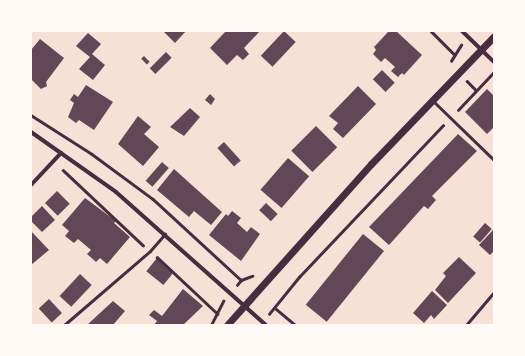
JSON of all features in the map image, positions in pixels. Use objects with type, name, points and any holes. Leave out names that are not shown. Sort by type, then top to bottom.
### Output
[{"type":"street","points":[[462,31],[494,62]]},
{"type":"street","points":[[227,324],[432,100],[494,36]]},
{"type":"street","points":[[31,132],[116,192],[266,325]]},
{"type":"street","points":[[31,185],[61,153]]},
{"type":"lane","points":[[432,100],[449,119],[494,160]]},
{"type":"lane","points":[[64,325],[150,251],[165,234]]},
{"type":"lane","points":[[466,325],[494,292]]},
{"type":"path","points":[[431,31],[454,54]]},
{"type":"path","points":[[262,322],[299,277],[494,72]]},
{"type":"path","points":[[491,75],[494,78]]},
{"type":"path","points":[[31,115],[92,154],[153,200],[241,280]]},
{"type":"path","points":[[53,162],[217,313],[227,324]]},
{"type":"path","points":[[211,325],[217,313],[218,307],[230,293]]},
{"type":"path","points":[[275,308],[295,325]]},
{"type":"building","points":[[163,31],[186,31],[175,43]]},
{"type":"building","points":[[226,31],[260,31],[244,48],[249,54],[243,60],[237,55],[227,65],[210,48]]},
{"type":"building","points":[[284,31],[296,42],[273,67],[261,56]]},
{"type":"building","points":[[389,31],[396,31],[422,55],[404,75],[402,73],[398,77],[391,71],[395,67],[385,58],[381,62],[373,54],[376,50],[374,47]]},
{"type":"building","points":[[88,33],[101,44],[92,54],[105,65],[93,80],[79,69],[90,57],[76,46]]},
{"type":"building","points":[[40,39],[64,58],[46,82],[47,86],[41,89],[31,79],[31,50]]},
{"type":"building","points":[[166,52],[172,58],[155,74],[150,68]]},
{"type":"building","points":[[144,56],[150,62],[147,64],[141,59]]},
{"type":"building","points":[[382,70],[395,83],[386,92],[373,79]]},
{"type":"building","points":[[86,85],[113,102],[94,130],[79,120],[76,123],[68,117],[74,103],[70,100],[74,94],[78,97]]},
{"type":"building","points":[[358,86],[376,104],[343,138],[333,129],[338,123],[329,116]]},
{"type":"building","points":[[487,89],[494,96],[494,127],[487,134],[465,112]]},
{"type":"building","points":[[210,94],[215,99],[211,105],[205,100]]},
{"type":"building","points":[[190,108],[200,117],[184,136],[170,127]]},
{"type":"building","points":[[138,116],[151,127],[144,134],[159,147],[143,166],[118,144]]},
{"type":"building","points":[[316,126],[337,147],[312,172],[291,151]]},
{"type":"building","points":[[458,134],[477,151],[432,196],[436,200],[428,209],[424,206],[389,245],[369,227]]},
{"type":"building","points":[[224,142],[241,161],[234,167],[217,148]]},
{"type":"building","points":[[288,158],[309,176],[282,208],[260,190]]},
{"type":"building","points":[[162,162],[169,168],[152,187],[146,181]]},
{"type":"building","points":[[174,169],[222,212],[211,225],[194,211],[189,217],[157,190]]},
{"type":"building","points":[[57,191],[70,204],[58,216],[45,203]]},
{"type":"building","points":[[85,198],[116,221],[114,223],[130,237],[107,264],[100,258],[96,262],[87,254],[91,250],[78,239],[74,243],[65,236],[69,231],[62,225]]},
{"type":"building","points":[[266,203],[278,214],[271,221],[259,210]]},
{"type":"building","points":[[42,206],[55,220],[42,232],[31,221],[31,217]]},
{"type":"building","points":[[232,211],[241,218],[237,223],[247,232],[251,227],[260,234],[241,261],[209,235],[226,214],[228,216]]},
{"type":"building","points":[[485,223],[492,229],[480,242],[473,237]]},
{"type":"building","points":[[493,230],[494,251],[490,255],[479,245]]},
{"type":"building","points":[[31,231],[49,250],[31,265]]},
{"type":"building","points":[[363,234],[384,251],[327,322],[306,305]]},
{"type":"building","points":[[459,257],[476,273],[448,303],[435,290],[446,276],[443,273]]},
{"type":"building","points":[[157,258],[174,272],[163,285],[146,271]]},
{"type":"building","points":[[80,274],[92,285],[71,307],[60,296]]},
{"type":"building","points":[[183,289],[203,306],[183,325],[154,325],[157,321],[149,315],[154,310],[162,316]]},
{"type":"building","points":[[432,291],[447,305],[434,319],[431,315],[424,323],[413,313]]},
{"type":"building","points":[[49,299],[62,313],[52,322],[39,309]]},
{"type":"building","points":[[113,301],[125,311],[113,325],[87,325]]}]
